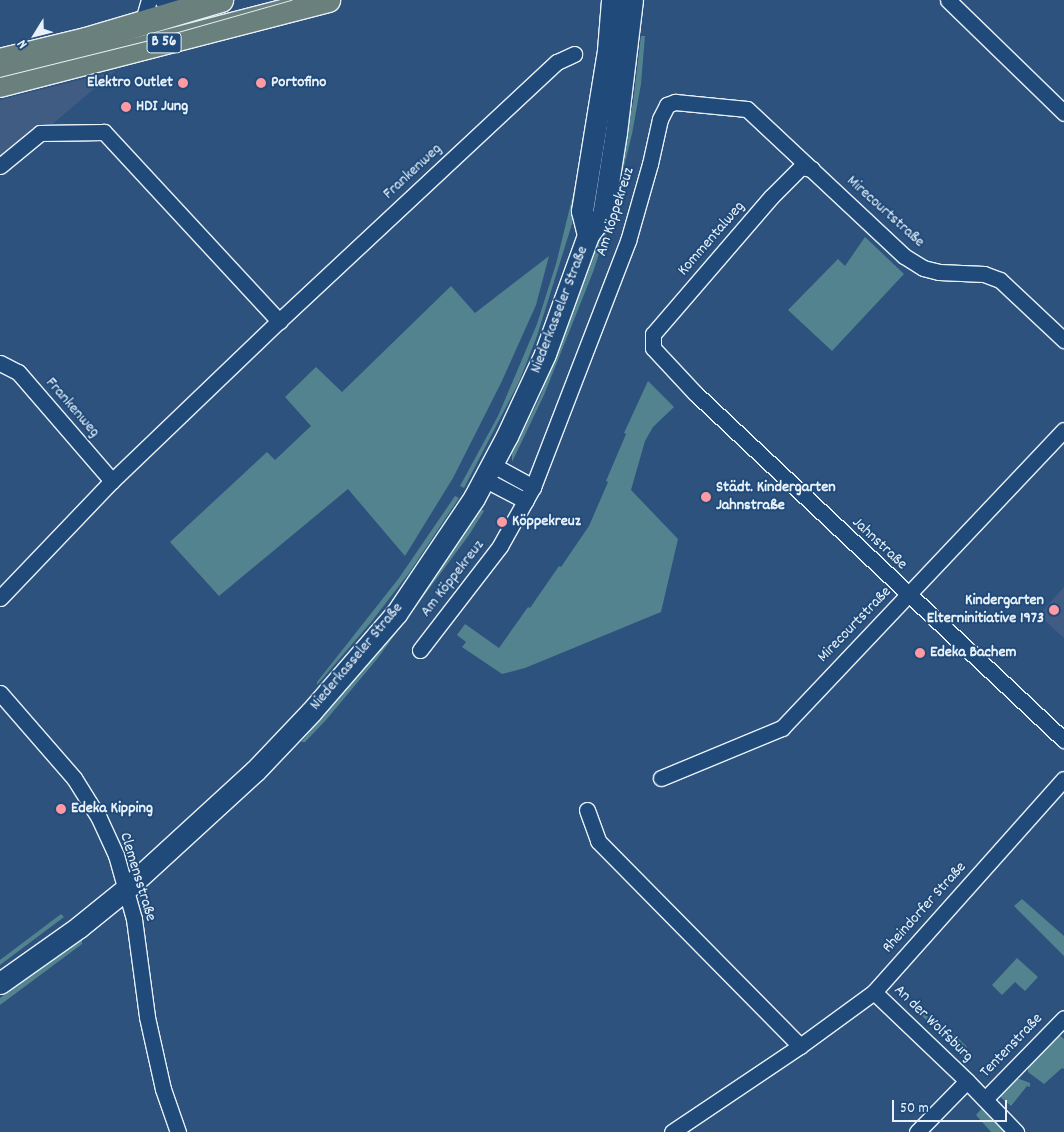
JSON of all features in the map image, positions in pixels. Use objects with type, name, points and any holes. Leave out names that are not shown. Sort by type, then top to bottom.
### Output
[{"type":"main road","name":"B 56","points":[[0,61],[136,26],[221,0]]},
{"type":"main road","name":"B 56","points":[[0,85],[328,0]]},
{"type":"main road","name":"Niederkasseler Straße","points":[[588,235],[582,211],[608,50],[612,0]]},
{"type":"main road","name":"Niederkasseler Straße","points":[[0,983],[79,927],[126,889],[255,771],[311,712],[396,614],[474,498],[489,472],[545,354],[588,235],[603,215],[633,2]]},
{"type":"street","points":[[136,26],[144,17],[149,0]]},
{"type":"street","points":[[162,0],[187,9]]},
{"type":"street","points":[[948,0],[1064,113]]},
{"type":"street","name":"Frankenweg","points":[[0,598],[112,482],[279,321],[557,62],[574,54]]},
{"type":"street","name":"Am Köppekreuz","points":[[420,650],[500,546],[534,487],[628,241],[650,164],[660,119],[667,105],[675,102],[747,109],[812,169]]},
{"type":"street","points":[[0,166],[40,133],[104,132],[279,321]]},
{"type":"street","name":"Kommentalweg","points":[[654,348],[653,334],[771,197],[801,166],[812,169]]},
{"type":"street","name":"Mirecourtstraße","points":[[812,169],[904,256],[923,268],[939,272],[984,274],[1000,280],[1064,340]]},
{"type":"street","name":"Jahnstraße","points":[[654,348],[695,394],[1064,740]]},
{"type":"street","name":"Frankenweg","points":[[0,363],[18,372],[112,482]]},
{"type":"street","name":"Mirecourtstraße","points":[[661,778],[782,728],[1064,430]]},
{"type":"street","points":[[489,472],[534,487]]},
{"type":"street","points":[[489,472],[526,501]]},
{"type":"street","name":"Clemensstraße","points":[[0,693],[79,786],[102,825],[116,855],[134,919],[147,1018],[161,1080],[178,1132]]},
{"type":"street","name":"Rheindorfer Straße","points":[[672,1132],[800,1046],[874,992],[1064,779]]},
{"type":"street","points":[[587,810],[598,841],[800,1046]]},
{"type":"street","name":"An der Wolfsburg","points":[[874,992],[967,1081],[1016,1132]]},
{"type":"street","name":"Tentenstraße","points":[[985,1100],[1064,1018]]},
{"type":"street","name":"An der Wolfsburg","points":[[917,1132],[967,1081]]},
{"type":"shaded area","points":[[115,71],[49,127],[0,158],[0,100]]},
{"type":"shaded area","name":"Kindergarten Elterninitiative 1973","points":[[1064,587],[1064,638],[1039,615]]},
{"type":"green space","points":[[641,36],[645,36],[641,84],[632,134],[612,215],[593,272],[544,395],[512,462],[512,453],[540,397],[608,214],[633,103]]},
{"type":"green space","points":[[584,150],[572,224],[537,336],[519,382],[464,488],[460,486],[498,416],[537,324],[556,264]]},
{"type":"green space","points":[[865,237],[904,274],[832,351],[788,310],[838,259],[845,266]]},
{"type":"green space","points":[[549,256],[536,305],[501,383],[453,478],[405,556],[348,489],[219,596],[170,542],[267,452],[275,460],[311,426],[285,397],[316,367],[342,392],[451,286],[475,313]]},
{"type":"green space","points":[[648,381],[674,407],[653,427],[645,441],[631,490],[678,539],[661,612],[525,668],[502,674],[462,647],[466,642],[457,635],[465,624],[499,648],[559,566],[561,567],[589,526],[608,482],[606,481],[626,434],[624,433]]},
{"type":"green space","points":[[455,496],[459,498],[409,573],[372,621],[317,685],[317,682],[399,578]]},
{"type":"green space","points":[[481,509],[484,511],[469,535],[377,659],[326,720],[305,742],[301,742],[370,661],[463,537]]},
{"type":"green space","points":[[1022,899],[1064,936],[1064,956],[1014,906]]},
{"type":"green space","points":[[61,914],[64,917],[0,965],[0,960]]},
{"type":"green space","points":[[82,939],[82,944],[0,1005],[0,998]]},
{"type":"green space","points":[[1017,958],[1038,977],[1025,991],[1015,982],[1002,995],[992,985]]},
{"type":"green space","points":[[910,1004],[958,1038],[966,1046],[969,1062]]},
{"type":"green space","points":[[1058,1034],[1064,1039],[1064,1069],[1062,1068],[1044,1084],[1028,1072],[1028,1066]]},
{"type":"green space","points":[[1017,1078],[1030,1083],[1030,1087],[1027,1086],[1011,1106],[999,1096]]},
{"type":"green space","points":[[983,1107],[1008,1132],[991,1132],[976,1115]]},
{"type":"tram line","points":[[0,77],[146,41],[291,0]]},
{"type":"place","name":"Elektro Outlet","points":[[183,83]]},
{"type":"place","name":"Portofino","points":[[261,83]]},
{"type":"place","name":"HDI Jung","points":[[126,107]]},
{"type":"place","name":"Städt. Kindergarten Jahnstraße","points":[[706,497]]},
{"type":"place","name":"Köppekreuz","points":[[502,522]]},
{"type":"place","name":"Kindergarten Elterninitiative 1973","points":[[1054,610]]},
{"type":"place","name":"Edeka Bachem","points":[[920,653]]},
{"type":"place","name":"Edeka Kipping","points":[[61,809]]}]
